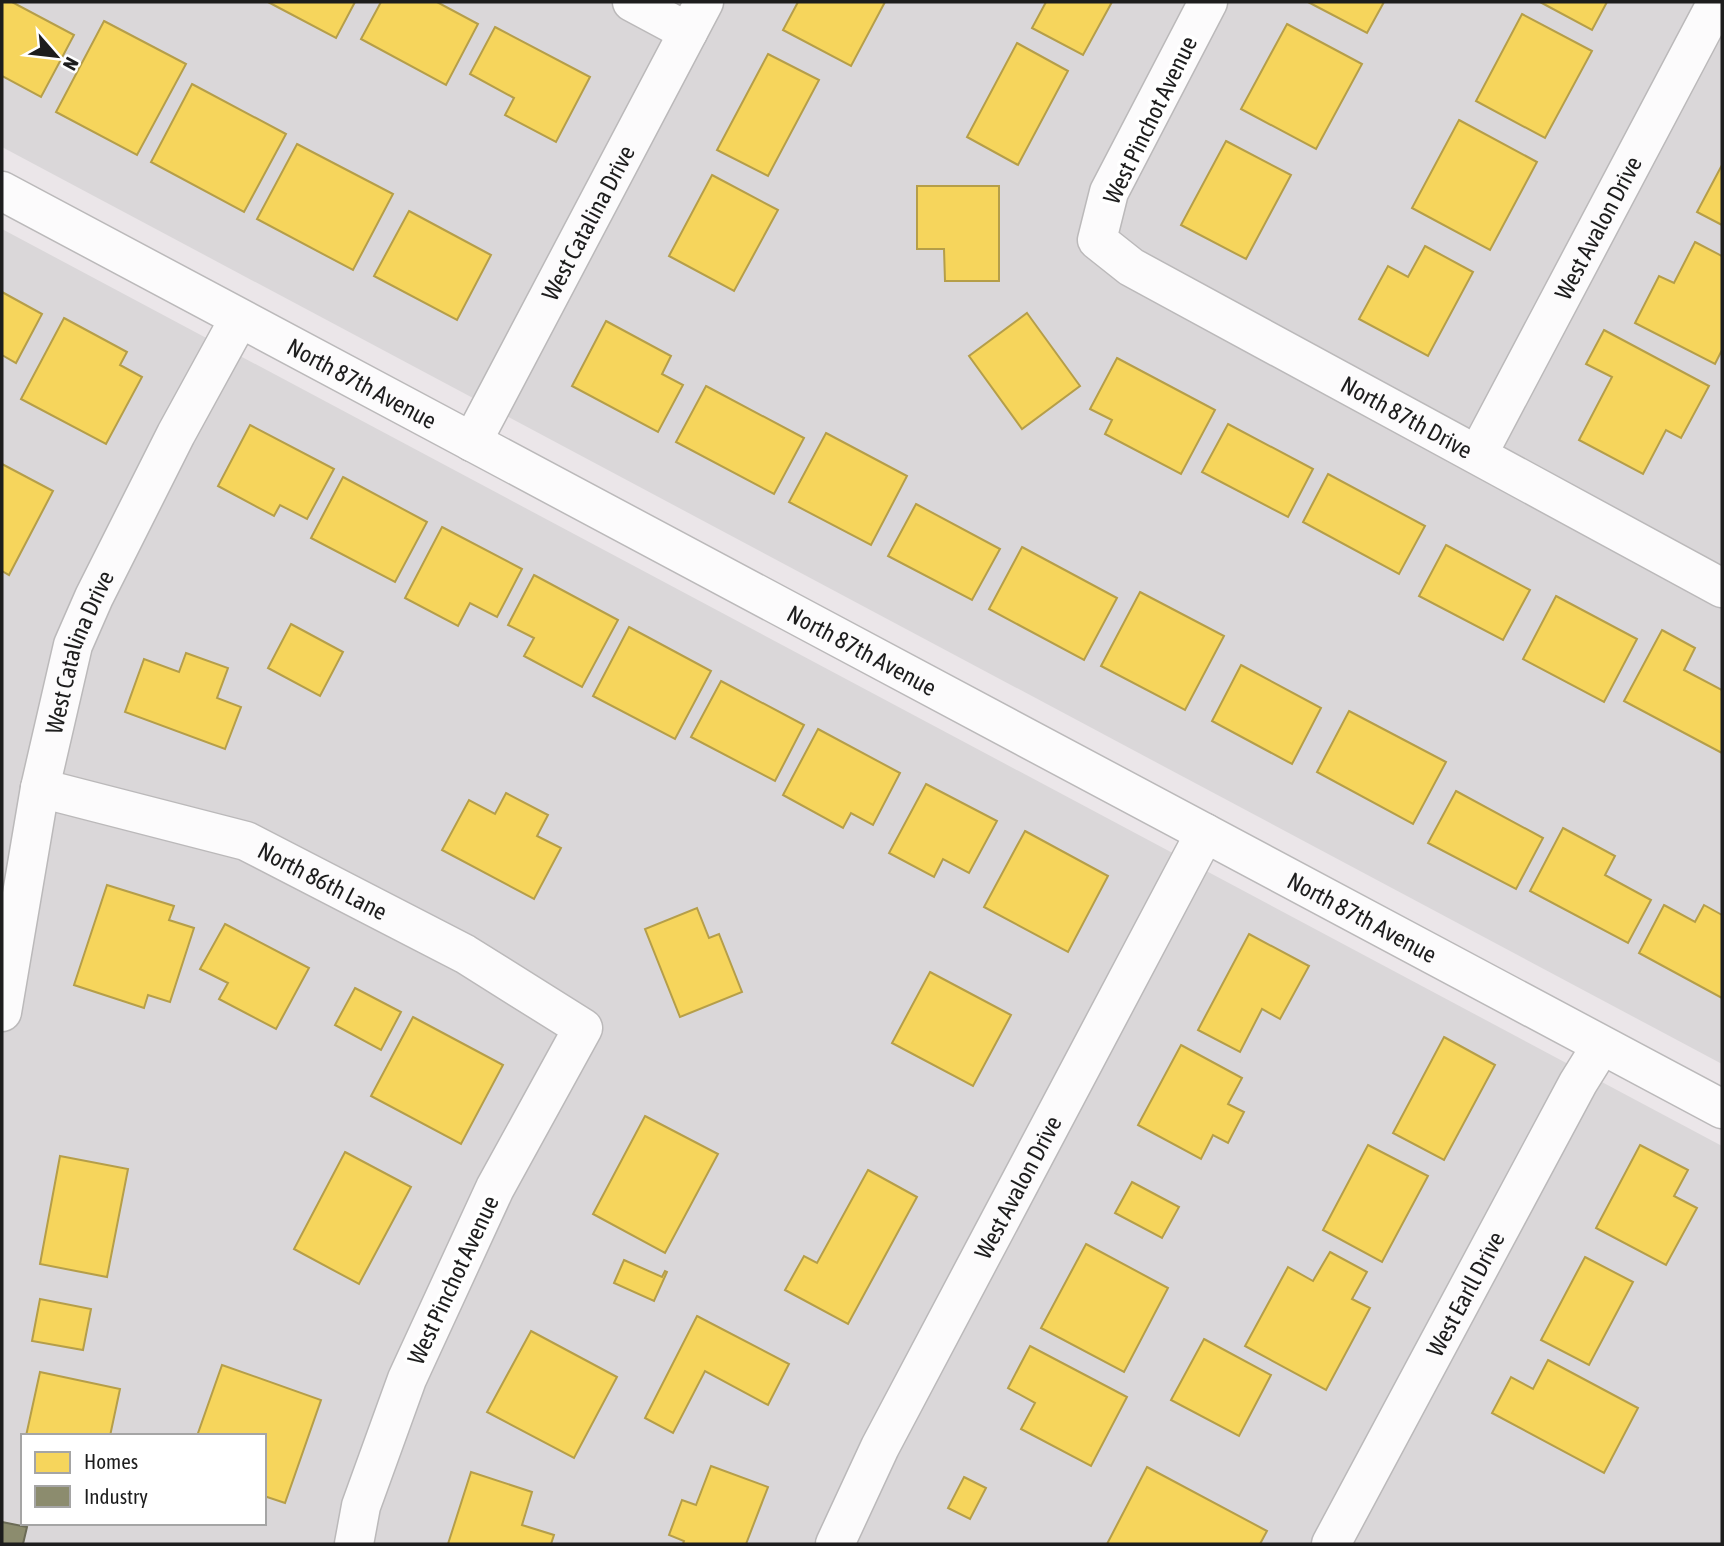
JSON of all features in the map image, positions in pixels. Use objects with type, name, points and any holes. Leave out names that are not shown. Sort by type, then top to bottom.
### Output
[{"type":"street","points":[[632,2],[696,17]]},
{"type":"street","name":"West Pinchot Avenue","points":[[1097,240],[1109,192],[1208,2]]},
{"type":"street","name":"West Avalon Drive","points":[[1478,454],[1717,2]]},
{"type":"street","name":"West Catalina Drive","points":[[472,442],[696,17]]},
{"type":"street","name":"North 87th Avenue","points":[[2,191],[1722,1109]]},
{"type":"street","name":"North 87th Drive","points":[[1097,240],[1131,267],[1722,588]]},
{"type":"street","name":"West Catalina Drive","points":[[2,1012],[40,788],[74,645],[94,597],[176,434],[239,319]]},
{"type":"street","name":"North 86th Lane","points":[[40,788],[246,841],[465,954],[583,1028]]},
{"type":"street","name":"West Avalon Drive","points":[[835,1544],[880,1447],[1205,833]]},
{"type":"street","name":"West Pinchot Avenue","points":[[354,1544],[361,1506],[408,1379],[495,1188],[583,1028]]},
{"type":"street","name":"West Earll Drive","points":[[1331,1544],[1578,1083],[1601,1046]]},
{"type":"shaded area","points":[[2,2],[1722,2],[1722,1064],[2,147]]},
{"type":"shaded area","points":[[2,229],[1722,1146],[1722,1544],[2,1544]]},
{"type":"building: Homes","points":[[2,2],[12,2],[74,35],[41,97],[2,76]]},
{"type":"building: Homes","points":[[268,2],[355,2],[336,38]]},
{"type":"building: Homes","points":[[381,2],[437,2],[478,24],[446,85],[361,39]]},
{"type":"building: Homes","points":[[798,2],[885,2],[851,66],[783,30]]},
{"type":"building: Homes","points":[[1046,2],[1112,2],[1083,55],[1032,28]]},
{"type":"building: Homes","points":[[1308,2],[1384,2],[1367,33]]},
{"type":"building: Homes","points":[[1540,2],[1607,2],[1592,30]]},
{"type":"building: Homes","points":[[1522,14],[1592,51],[1545,138],[1476,101]]},
{"type":"building: Homes","points":[[104,21],[186,64],[137,155],[56,112]]},
{"type":"building: Homes","points":[[1287,24],[1362,64],[1316,149],[1241,109]]},
{"type":"building: Homes","points":[[495,27],[590,77],[556,142],[505,115],[514,98],[470,74]]},
{"type":"building: Homes","points":[[1017,43],[1068,71],[1018,165],[967,137]]},
{"type":"building: Homes","points":[[768,54],[819,80],[768,176],[717,150]]},
{"type":"building: Homes","points":[[192,84],[286,134],[244,212],[151,162]]},
{"type":"building: Homes","points":[[1459,120],[1537,162],[1490,250],[1412,208]]},
{"type":"building: Homes","points":[[1226,141],[1291,175],[1246,259],[1181,225]]},
{"type":"building: Homes","points":[[297,144],[393,194],[353,270],[257,219]]},
{"type":"building: Homes","points":[[1722,165],[1722,225],[1697,212]]},
{"type":"building: Homes","points":[[712,175],[778,210],[734,291],[669,256]]},
{"type":"building: Homes","points":[[917,186],[999,186],[999,281],[945,281],[944,249],[917,249]]},
{"type":"building: Homes","points":[[409,211],[491,255],[457,320],[374,276]]},
{"type":"building: Homes","points":[[1695,242],[1722,256],[1722,350],[1715,364],[1635,323],[1659,276],[1674,283]]},
{"type":"building: Homes","points":[[1425,246],[1473,272],[1428,356],[1359,319],[1388,266],[1408,277]]},
{"type":"building: Homes","points":[[2,292],[42,314],[16,363],[2,355]]},
{"type":"building: Homes","points":[[1027,313],[1080,386],[1022,429],[969,356]]},
{"type":"building: Homes","points":[[64,318],[127,352],[120,365],[142,377],[106,444],[21,399]]},
{"type":"building: Homes","points":[[606,321],[671,356],[662,374],[683,385],[658,432],[572,386]]},
{"type":"building: Homes","points":[[1604,330],[1709,386],[1681,438],[1666,430],[1643,474],[1579,440],[1612,377],[1586,364]]},
{"type":"building: Homes","points":[[1117,358],[1215,410],[1181,474],[1105,434],[1112,420],[1090,409]]},
{"type":"building: Homes","points":[[706,386],[804,438],[774,494],[676,442]]},
{"type":"building: Homes","points":[[1228,424],[1313,469],[1288,517],[1202,472]]},
{"type":"building: Homes","points":[[250,425],[334,469],[307,519],[280,505],[274,516],[218,486]]},
{"type":"building: Homes","points":[[826,433],[907,476],[871,545],[789,502]]},
{"type":"building: Homes","points":[[2,464],[53,491],[9,575],[2,571]]},
{"type":"building: Homes","points":[[1328,474],[1425,526],[1399,574],[1303,522]]},
{"type":"building: Homes","points":[[343,477],[427,522],[395,582],[311,538]]},
{"type":"building: Homes","points":[[916,504],[1000,549],[972,600],[888,556]]},
{"type":"building: Homes","points":[[442,527],[522,569],[497,617],[470,603],[458,626],[405,598]]},
{"type":"building: Homes","points":[[1446,545],[1530,590],[1503,640],[1419,596]]},
{"type":"building: Homes","points":[[1022,547],[1117,598],[1084,660],[989,609]]},
{"type":"building: Homes","points":[[534,575],[618,620],[582,687],[524,656],[534,638],[508,625]]},
{"type":"building: Homes","points":[[1140,592],[1224,636],[1185,710],[1101,666]]},
{"type":"building: Homes","points":[[1556,596],[1637,639],[1604,702],[1523,659]]},
{"type":"building: Homes","points":[[291,624],[343,652],[320,696],[268,668]]},
{"type":"building: Homes","points":[[629,627],[711,671],[675,739],[593,696]]},
{"type":"building: Homes","points":[[1662,630],[1695,648],[1684,670],[1722,690],[1722,753],[1624,701]]},
{"type":"building: Homes","points":[[186,653],[228,668],[217,698],[241,707],[225,749],[125,712],[144,659],[179,672]]},
{"type":"building: Homes","points":[[1241,665],[1321,708],[1292,764],[1212,721]]},
{"type":"building: Homes","points":[[721,681],[804,725],[775,781],[691,737]]},
{"type":"building: Homes","points":[[1349,711],[1446,762],[1413,824],[1317,772]]},
{"type":"building: Homes","points":[[818,729],[900,773],[873,825],[851,813],[843,828],[783,795]]},
{"type":"building: Homes","points":[[926,784],[997,821],[969,873],[943,859],[934,877],[889,853]]},
{"type":"building: Homes","points":[[1456,791],[1543,838],[1516,889],[1428,843]]},
{"type":"building: Homes","points":[[506,793],[548,815],[537,836],[561,848],[534,899],[442,850],[469,800],[495,814]]},
{"type":"building: Homes","points":[[1563,828],[1615,856],[1605,875],[1651,900],[1628,943],[1530,891]]},
{"type":"building: Homes","points":[[1025,831],[1108,876],[1068,952],[984,907]]},
{"type":"building: Homes","points":[[107,885],[174,906],[169,920],[194,928],[170,1002],[148,995],[144,1008],[74,985]]},
{"type":"building: Homes","points":[[1664,905],[1695,922],[1704,905],[1722,915],[1722,998],[1639,953]]},
{"type":"building: Homes","points":[[697,908],[709,938],[719,934],[742,992],[680,1017],[645,929]]},
{"type":"building: Homes","points":[[225,924],[309,968],[276,1029],[219,999],[228,983],[200,969]]},
{"type":"building: Homes","points":[[1249,934],[1309,966],[1280,1019],[1262,1009],[1240,1052],[1198,1030]]},
{"type":"building: Homes","points":[[930,972],[1011,1015],[973,1086],[892,1043]]},
{"type":"building: Homes","points":[[355,988],[401,1012],[381,1050],[335,1025]]},
{"type":"building: Homes","points":[[413,1017],[503,1065],[461,1144],[371,1096]]},
{"type":"building: Homes","points":[[1444,1037],[1495,1065],[1444,1160],[1393,1133]]},
{"type":"building: Homes","points":[[1181,1045],[1242,1078],[1228,1104],[1244,1112],[1228,1143],[1213,1135],[1201,1159],[1138,1125]]},
{"type":"building: Homes","points":[[645,1116],[718,1154],[665,1253],[593,1214]]},
{"type":"building: Homes","points":[[1368,1145],[1428,1176],[1382,1262],[1323,1230]]},
{"type":"building: Homes","points":[[1640,1145],[1688,1170],[1674,1196],[1697,1208],[1666,1265],[1596,1228]]},
{"type":"building: Homes","points":[[345,1152],[411,1187],[359,1284],[294,1249]]},
{"type":"building: Homes","points":[[60,1156],[128,1169],[107,1277],[40,1264]]},
{"type":"building: Homes","points":[[868,1170],[917,1197],[848,1324],[785,1290],[804,1256],[817,1263]]},
{"type":"building: Homes","points":[[1132,1182],[1179,1207],[1162,1238],[1115,1213]]},
{"type":"building: Homes","points":[[1086,1244],[1168,1288],[1124,1372],[1041,1328]]},
{"type":"building: Homes","points":[[1330,1252],[1367,1272],[1352,1299],[1370,1308],[1326,1390],[1245,1346],[1288,1267],[1313,1281]]},
{"type":"building: Homes","points":[[1585,1257],[1633,1282],[1589,1365],[1541,1340]]},
{"type":"building: Homes","points":[[624,1260],[662,1277],[665,1271],[667,1272],[654,1301],[614,1283]]},
{"type":"building: Homes","points":[[40,1299],[91,1309],[83,1350],[32,1341]]},
{"type":"building: Homes","points":[[697,1316],[789,1364],[768,1405],[705,1371],[673,1433],[645,1418]]},
{"type":"building: Homes","points":[[531,1331],[617,1377],[574,1458],[487,1412]]},
{"type":"building: Homes","points":[[1204,1339],[1271,1375],[1239,1436],[1171,1400]]},
{"type":"building: Homes","points":[[1030,1346],[1127,1397],[1091,1466],[1021,1429],[1035,1403],[1008,1388]]},
{"type":"building: Homes","points":[[1548,1360],[1638,1408],[1604,1473],[1492,1413],[1511,1377],[1533,1389]]},
{"type":"building: Homes","points":[[222,1365],[321,1400],[285,1503],[266,1497],[266,1434],[198,1434]]},
{"type":"building: Homes","points":[[40,1372],[120,1389],[110,1434],[26,1434]]},
{"type":"building: Homes","points":[[711,1466],[768,1487],[746,1544],[683,1544],[684,1541],[669,1535],[682,1500],[696,1505]]},
{"type":"building: Homes","points":[[1147,1467],[1267,1531],[1260,1544],[1107,1544]]},
{"type":"building: Homes","points":[[471,1472],[532,1492],[522,1525],[554,1535],[551,1544],[448,1544]]},
{"type":"building: Homes","points":[[964,1477],[986,1488],[970,1519],[948,1508]]},
{"type":"building: Industry","points":[[2,1522],[27,1527],[23,1544],[2,1544]]}]
